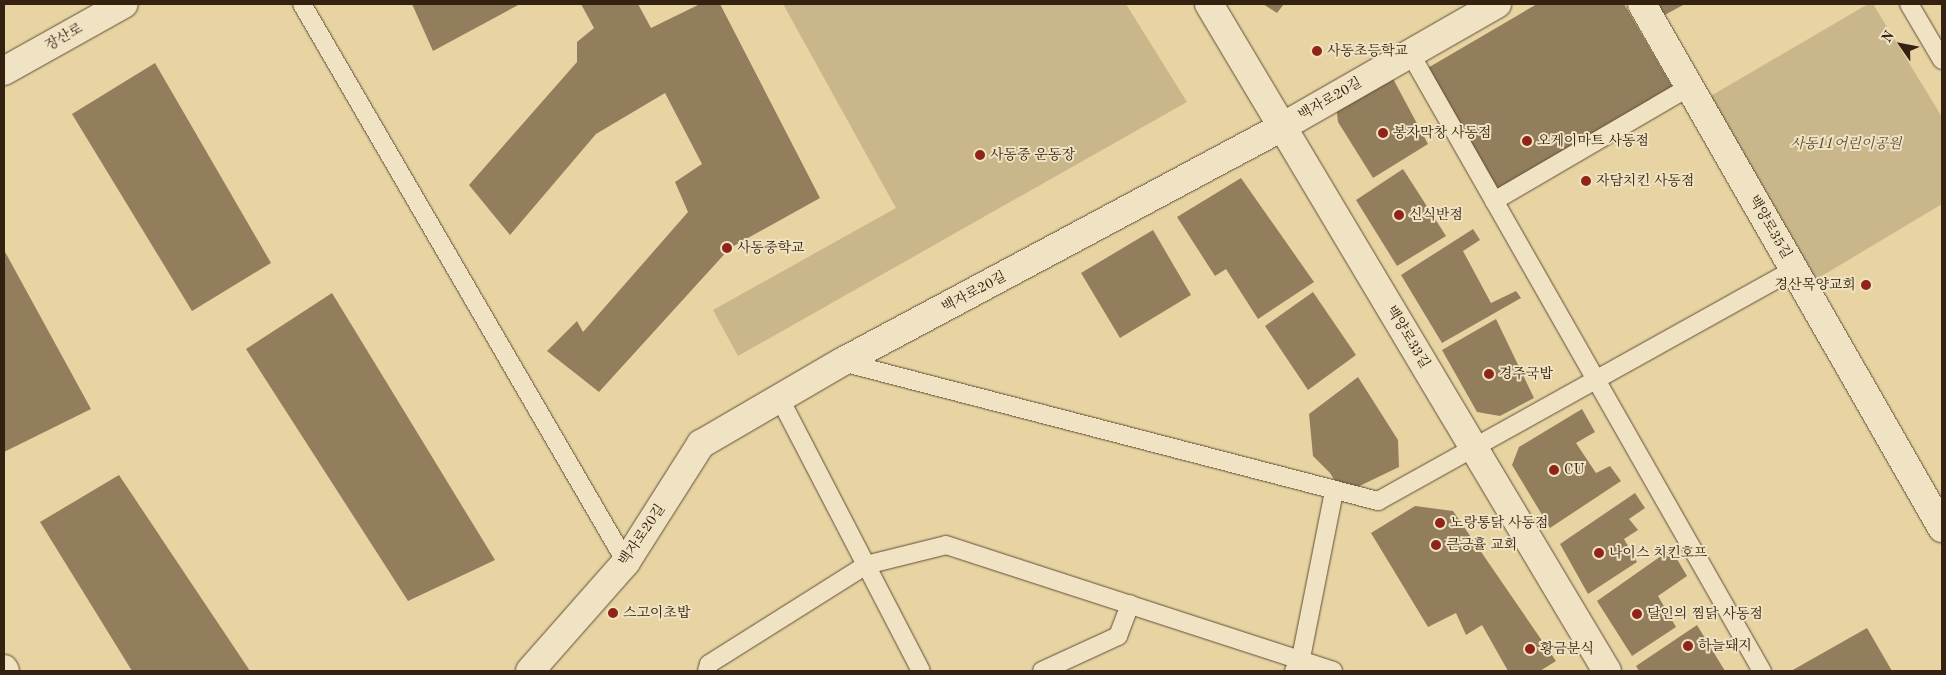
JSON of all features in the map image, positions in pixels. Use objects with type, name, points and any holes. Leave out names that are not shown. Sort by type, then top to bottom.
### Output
[{"type":"street","name":"장산로","points":[[4,71],[124,4]]},
{"type":"street","name":"백양로33길","points":[[1209,4],[1608,671]]},
{"type":"street","name":"백자로20길","points":[[530,671],[626,562],[701,444],[842,362],[1282,127],[1497,4]]},
{"type":"street","name":"백양로35길","points":[[1642,4],[1942,528]]},
{"type":"lane","points":[[302,4],[626,562]]},
{"type":"lane","points":[[1909,4],[1942,60]]},
{"type":"lane","points":[[1410,53],[1762,671]]},
{"type":"lane","points":[[1494,201],[1689,87]]},
{"type":"lane","points":[[842,362],[1334,492],[1378,501],[1794,270]]},
{"type":"lane","points":[[780,399],[921,671]]},
{"type":"lane","points":[[1298,665],[1334,492]]},
{"type":"lane","points":[[707,671],[710,664],[866,565],[946,545],[1130,604],[1298,665],[1333,671]]},
{"type":"lane","points":[[1042,671],[1118,636],[1130,604]]},
{"type":"green space","name":"사동중 운동장","points":[[783,4],[1126,4],[1187,102],[738,356],[713,310],[896,208]]},
{"type":"green space","name":"사동11어린이공원","points":[[1868,4],[1873,4],[1942,117],[1942,204],[1815,280],[1709,97]]},
{"type":"building","points":[[412,4],[520,4],[433,51]]},
{"type":"building","points":[[581,4],[638,4],[651,28],[700,4],[720,4],[820,198],[730,248],[599,392],[547,351],[577,321],[583,332],[688,212],[675,182],[702,164],[665,93],[596,134],[510,235],[469,185],[577,62],[577,42],[594,28]]},
{"type":"building","points":[[1263,4],[1284,4],[1277,13]]},
{"type":"building","name":"오케이마트 사동점","points":[[1537,4],[1624,4],[1674,90],[1498,193],[1426,69]]},
{"type":"building","points":[[1654,4],[1685,4],[1661,17]]},
{"type":"building","points":[[155,63],[271,263],[192,311],[72,114]]},
{"type":"building","name":"봉자막창 사동점","points":[[1391,75],[1428,144],[1373,178],[1338,122],[1335,96]]},
{"type":"building","points":[[1403,169],[1446,236],[1397,266],[1356,200]]},
{"type":"building","points":[[1241,178],[1314,282],[1258,319],[1226,269],[1215,276],[1177,217]]},
{"type":"building","points":[[1473,229],[1480,240],[1463,251],[1491,303],[1516,291],[1521,298],[1442,343],[1401,275]]},
{"type":"building","points":[[1153,230],[1191,295],[1120,338],[1081,273]]},
{"type":"building","points":[[4,250],[91,409],[4,452]]},
{"type":"building","points":[[1313,292],[1356,355],[1308,390],[1265,326]]},
{"type":"building","points":[[332,293],[495,560],[408,601],[246,349]]},
{"type":"building","name":"경주국밥","points":[[1496,319],[1534,398],[1500,416],[1477,412],[1442,350]]},
{"type":"building","points":[[1358,377],[1398,440],[1399,467],[1343,494],[1330,473],[1313,456],[1309,414]]},
{"type":"building","name":"CU","points":[[1582,409],[1595,432],[1576,443],[1596,473],[1610,466],[1621,481],[1550,528],[1512,465],[1519,447]]},
{"type":"building","points":[[119,475],[250,671],[132,671],[40,522]]},
{"type":"building","name":"나이스 치킨호프","points":[[1635,493],[1645,508],[1629,519],[1638,530],[1624,539],[1637,562],[1588,594],[1560,544]]},
{"type":"building","points":[[1415,506],[1453,511],[1556,661],[1540,671],[1508,671],[1482,625],[1466,635],[1456,613],[1428,627],[1371,533]]},
{"type":"building","name":"달인의 찜닭 사동점","points":[[1671,549],[1687,576],[1658,596],[1676,627],[1632,656],[1597,601]]},
{"type":"building","name":"하늘돼지","points":[[1697,625],[1725,671],[1639,671],[1636,666]]},
{"type":"building","points":[[1867,628],[1892,671],[1791,671]]},
{"type":"place","name":"사동초등학교","points":[[1317,51]]},
{"type":"place","name":"봉자막창 사동점","points":[[1383,133]]},
{"type":"place","name":"오케이마트 사동점","points":[[1527,141]]},
{"type":"place","name":"사동중 운동장","points":[[980,155]]},
{"type":"place","name":"자담치킨 사동점","points":[[1586,181]]},
{"type":"place","name":"신식반점","points":[[1399,215]]},
{"type":"place","name":"사동중학교","points":[[727,248]]},
{"type":"place","name":"경산목양교회","points":[[1866,285]]},
{"type":"place","name":"경주국밥","points":[[1489,374]]},
{"type":"place","name":"CU","points":[[1554,470]]},
{"type":"place","name":"노랑통닭 사동점","points":[[1440,523]]},
{"type":"place","name":"큰긍휼 교회","points":[[1436,545]]},
{"type":"place","name":"나이스 치킨호프","points":[[1599,553]]},
{"type":"place","name":"스고이초밥","points":[[613,613]]},
{"type":"place","name":"달인의 찜닭 사동점","points":[[1637,614]]},
{"type":"place","name":"하늘돼지","points":[[1688,646]]},
{"type":"place","name":"황금분식","points":[[1530,649]]}]
